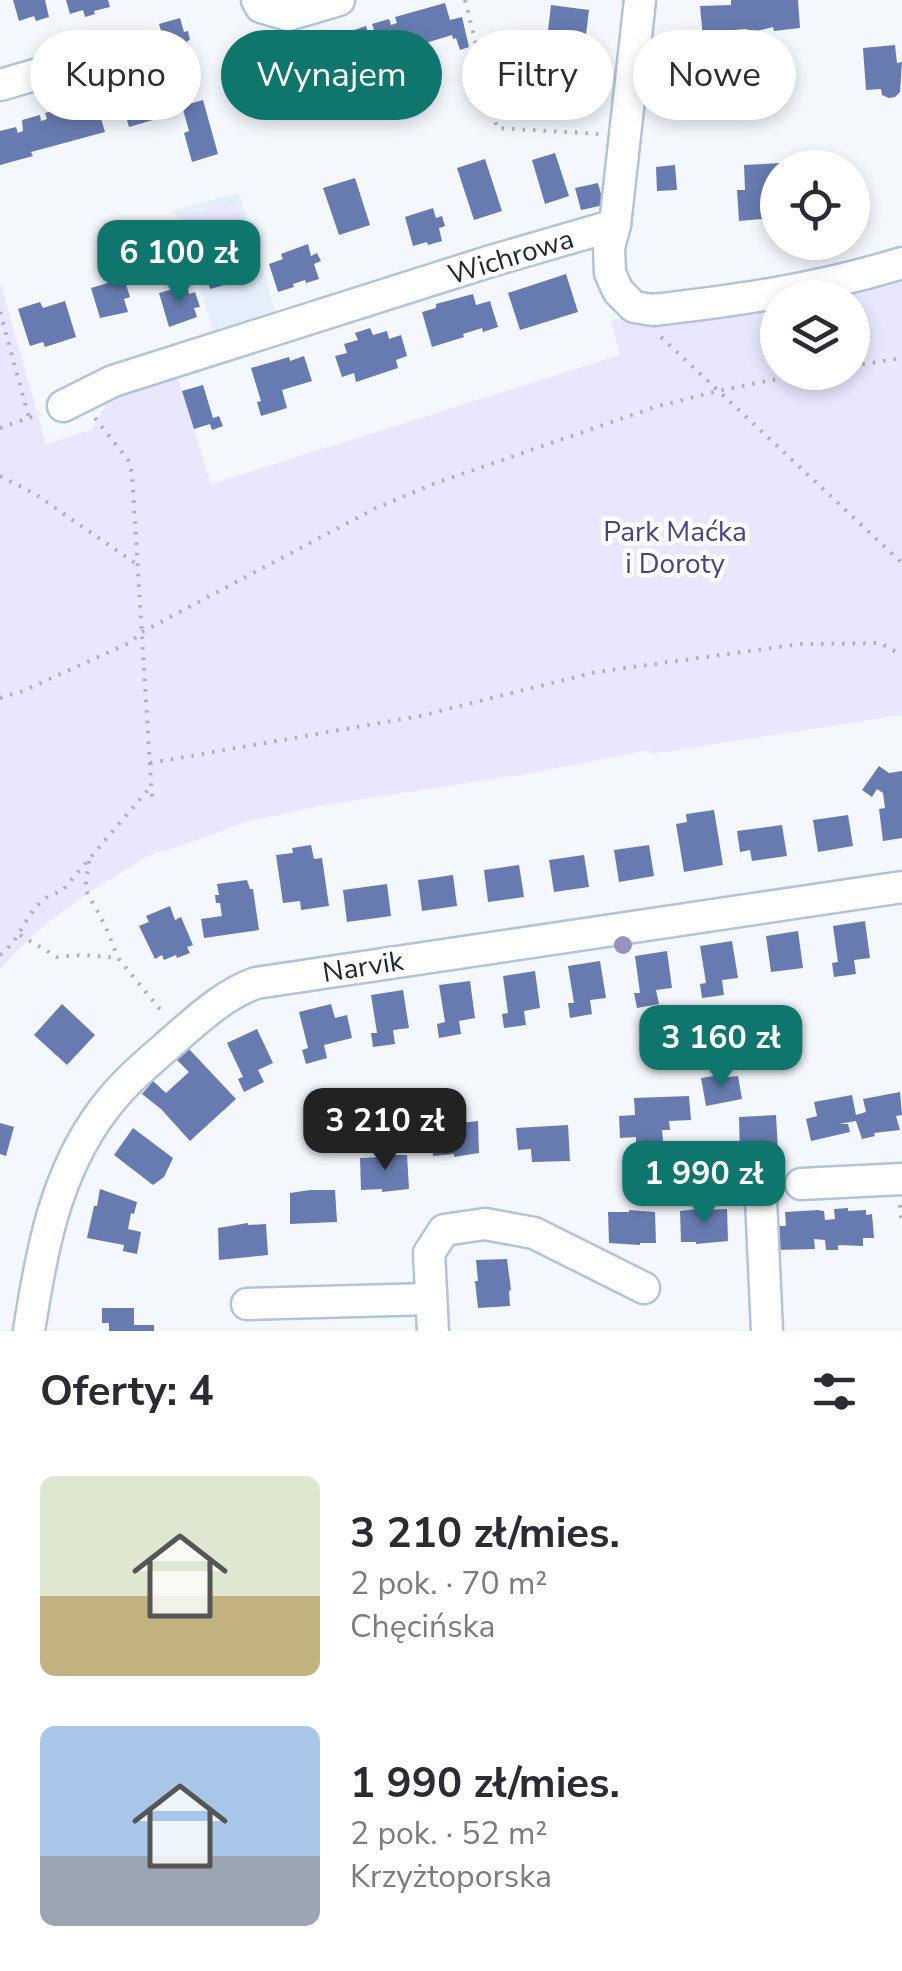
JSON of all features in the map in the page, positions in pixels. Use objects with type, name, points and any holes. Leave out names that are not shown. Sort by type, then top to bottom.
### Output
[{"type":"street","points":[[257,0],[261,7],[288,15],[338,0]]},
{"type":"street","points":[[615,226],[640,0]]},
{"type":"street","points":[[0,85],[30,76]]},
{"type":"street","name":"Wichrowa","points":[[615,226],[609,246],[610,273],[618,291],[634,307]]},
{"type":"street","name":"Wichrowa","points":[[72,402],[112,381],[615,226]]},
{"type":"street","points":[[634,307],[654,310],[775,294],[847,280],[902,263]]},
{"type":"street","name":"Narvik","points":[[29,1331],[50,1222],[84,1137],[124,1085],[240,989],[256,983],[902,888]]},
{"type":"street","points":[[760,1177],[767,1331]]},
{"type":"street","points":[[801,1184],[901,1194]]},
{"type":"street","points":[[433,1331],[429,1254],[444,1230],[485,1224],[534,1233],[644,1288]]},
{"type":"street","points":[[247,1304],[431,1299]]},
{"type":"path","points":[[465,0],[497,128],[625,136]]},
{"type":"path","points":[[634,307],[640,317],[902,563]]},
{"type":"path","points":[[0,312],[29,418]]},
{"type":"path","points":[[870,363],[902,358]]},
{"type":"path","points":[[0,698],[129,643],[142,632],[374,510],[433,484],[607,422],[760,382]]},
{"type":"path","points":[[0,428],[72,402],[131,466],[152,798]]},
{"type":"path","points":[[0,476],[35,494],[138,565]]},
{"type":"path","points":[[150,763],[420,716],[596,672],[801,644],[880,643],[902,654]]},
{"type":"path","points":[[0,955],[20,935],[42,900],[63,890],[151,786]]},
{"type":"path","points":[[90,856],[86,889],[118,958],[181,1034]]},
{"type":"path","points":[[20,935],[57,957],[118,958]]},
{"type":"path","points":[[901,1194],[902,1226]]},
{"type":"shaded area","points":[[239,193],[277,316],[215,335],[174,210]]},
{"type":"green space","points":[[235,200],[245,234],[192,247],[183,216]]},
{"type":"green space","name":"Park Maćka i Doroty","points":[[902,271],[902,715],[651,754],[650,750],[520,775],[324,805],[246,822],[155,852],[134,864],[53,919],[0,969],[0,282],[46,444],[92,429],[114,389],[177,375],[211,484],[620,355],[611,320],[760,302],[760,390],[870,390],[870,280],[866,280]]},
{"type":"building","points":[[13,0],[45,0],[49,17],[19,21]]},
{"type":"building","points":[[66,0],[108,0],[110,7],[85,17],[83,10],[70,14]]},
{"type":"building","points":[[731,0],[798,0],[800,28],[702,30],[700,6],[731,5]]},
{"type":"building","points":[[445,3],[450,20],[462,17],[465,30],[462,49],[452,35],[442,38],[442,30],[374,30],[372,24],[389,19],[391,25],[397,23],[395,17]]},
{"type":"building","points":[[551,5],[589,10],[587,30],[548,30]]},
{"type":"building","points":[[180,18],[183,30],[161,30],[159,24]]},
{"type":"building","points":[[895,45],[897,63],[902,62],[900,92],[889,98],[882,95],[881,89],[866,90],[863,48]]},
{"type":"building","points":[[201,101],[218,154],[192,162],[184,133],[189,131],[186,120],[201,120]]},
{"type":"building","points":[[22,120],[101,120],[105,132],[31,152],[33,156],[0,165],[0,131],[16,127],[18,133],[23,131]]},
{"type":"building","points":[[127,120],[153,120],[129,127]]},
{"type":"building","points":[[555,153],[569,196],[545,204],[532,160]]},
{"type":"building","points":[[485,159],[502,211],[474,220],[457,168]]},
{"type":"building","points":[[760,164],[760,219],[739,221],[737,190],[745,190],[744,165]]},
{"type":"building","points":[[675,165],[677,190],[657,191],[656,167]]},
{"type":"building","points":[[355,178],[370,225],[339,235],[323,188]]},
{"type":"building","points":[[598,183],[604,205],[581,210],[575,188]]},
{"type":"building","points":[[433,208],[436,218],[442,216],[445,226],[439,228],[442,241],[413,246],[405,217]]},
{"type":"building","points":[[245,241],[252,259],[245,261],[250,276],[210,289],[200,256]]},
{"type":"building","points":[[308,244],[311,256],[317,253],[321,261],[314,264],[319,279],[306,283],[305,280],[278,292],[269,264],[283,259],[281,254]]},
{"type":"building","points":[[566,274],[578,312],[520,330],[508,293]]},
{"type":"building","points":[[124,278],[130,297],[124,299],[128,312],[100,318],[91,288]]},
{"type":"building","points":[[187,285],[189,294],[195,292],[200,307],[194,308],[197,317],[169,327],[159,293]]},
{"type":"building","points":[[473,294],[476,305],[490,301],[498,327],[483,332],[482,328],[432,347],[422,312]]},
{"type":"building","points":[[65,301],[76,337],[45,347],[43,342],[30,346],[18,309],[40,302],[43,308]]},
{"type":"building","points":[[370,328],[373,335],[387,331],[389,339],[401,335],[407,356],[396,360],[398,368],[356,382],[354,373],[342,377],[335,356],[347,353],[344,344],[358,340],[355,333]]},
{"type":"building","points":[[304,356],[312,381],[282,390],[287,408],[261,416],[257,402],[261,401],[251,368]]},
{"type":"building","points":[[203,385],[213,418],[219,416],[223,426],[212,430],[210,424],[194,429],[182,391]]},
{"type":"building","points":[[879,766],[889,773],[902,771],[902,838],[883,841],[879,809],[885,808],[883,793],[877,789],[872,797],[862,790]]},
{"type":"building","points":[[714,810],[723,865],[684,872],[676,824],[687,822],[686,814]]},
{"type":"building","points":[[848,815],[853,846],[818,852],[813,820]]},
{"type":"building","points":[[782,825],[787,856],[752,861],[750,850],[740,852],[737,831]]},
{"type":"building","points":[[311,845],[314,859],[322,858],[329,906],[301,910],[300,901],[283,903],[276,855]]},
{"type":"building","points":[[649,845],[654,876],[619,882],[614,850]]},
{"type":"building","points":[[584,855],[589,887],[554,892],[549,860]]},
{"type":"building","points":[[519,865],[524,897],[488,902],[484,870]]},
{"type":"building","points":[[453,875],[457,906],[422,911],[418,880]]},
{"type":"building","points":[[247,880],[253,889],[259,930],[204,938],[201,919],[222,916],[220,903],[216,903],[217,884]]},
{"type":"building","points":[[387,884],[391,916],[347,922],[343,890]]},
{"type":"building","points":[[170,906],[175,920],[181,917],[193,945],[187,947],[190,953],[177,958],[176,955],[164,960],[162,955],[155,959],[139,926],[149,922],[146,916]]},
{"type":"building","points":[[865,921],[870,958],[854,960],[856,974],[834,977],[832,963],[838,962],[833,926]]},
{"type":"building","points":[[798,931],[803,968],[771,972],[766,936]]},
{"type":"building","points":[[732,941],[738,978],[722,980],[724,995],[702,998],[700,984],[706,983],[700,946]]},
{"type":"building","points":[[667,951],[672,988],[656,990],[659,1004],[637,1008],[634,993],[640,993],[635,956]]},
{"type":"building","points":[[600,961],[606,998],[590,1000],[592,1014],[570,1018],[568,1003],[574,1003],[568,966]]},
{"type":"building","points":[[535,971],[540,1008],[524,1011],[526,1025],[504,1028],[502,1014],[508,1013],[503,976]]},
{"type":"building","points":[[470,981],[475,1018],[459,1021],[461,1034],[439,1038],[437,1024],[445,1022],[439,985]]},
{"type":"building","points":[[403,990],[409,1028],[393,1030],[395,1044],[373,1047],[371,1033],[377,1033],[371,995]]},
{"type":"building","points":[[62,1004],[95,1035],[67,1065],[34,1035]]},
{"type":"building","points":[[331,1004],[335,1018],[347,1015],[352,1038],[324,1045],[327,1058],[306,1064],[302,1050],[308,1048],[299,1012]]},
{"type":"building","points":[[257,1029],[273,1063],[258,1070],[264,1082],[244,1092],[238,1079],[243,1077],[227,1043]]},
{"type":"building","points":[[189,1049],[236,1099],[190,1141],[142,1094],[153,1081],[166,1093],[189,1072],[176,1059]]},
{"type":"building","points":[[738,1076],[742,1099],[706,1106],[701,1078]]},
{"type":"building","points":[[900,1092],[902,1115],[896,1116],[900,1130],[874,1133],[875,1136],[862,1139],[856,1121],[839,1124],[848,1124],[850,1132],[811,1141],[806,1119],[817,1116],[814,1102],[852,1095],[856,1115],[866,1112],[863,1099]]},
{"type":"building","points":[[689,1096],[691,1120],[669,1121],[670,1130],[662,1130],[663,1141],[640,1145],[636,1137],[620,1138],[619,1116],[635,1115],[634,1098]]},
{"type":"building","points":[[776,1115],[778,1151],[740,1154],[739,1117]]},
{"type":"building","points":[[478,1121],[479,1153],[433,1156],[432,1124]]},
{"type":"building","points":[[0,1123],[14,1127],[6,1156],[0,1154]]},
{"type":"building","points":[[568,1125],[570,1161],[532,1162],[531,1149],[518,1150],[516,1128]]},
{"type":"building","points":[[133,1128],[173,1158],[164,1177],[153,1185],[114,1155]]},
{"type":"building","points":[[407,1155],[409,1189],[361,1190],[360,1158]]},
{"type":"building","points":[[100,1189],[137,1202],[128,1229],[141,1232],[137,1254],[123,1251],[124,1245],[87,1238]]},
{"type":"building","points":[[335,1190],[337,1222],[290,1224],[290,1193]]},
{"type":"building","points":[[727,1209],[728,1241],[681,1242],[680,1211]]},
{"type":"building","points":[[834,1209],[872,1214],[874,1238],[863,1238],[863,1246],[838,1245],[838,1250],[826,1250],[825,1240],[814,1239],[815,1249],[775,1250],[774,1226],[786,1226],[785,1212],[824,1211],[825,1220],[835,1219]]},
{"type":"building","points":[[608,1212],[655,1212],[656,1243],[609,1243]]},
{"type":"building","points":[[266,1224],[268,1255],[219,1260],[218,1228]]},
{"type":"building","points":[[507,1259],[510,1306],[478,1308],[476,1260]]},
{"type":"building","points":[[102,1308],[134,1308],[134,1325],[154,1325],[154,1331],[109,1331],[109,1323],[102,1323]]}]
